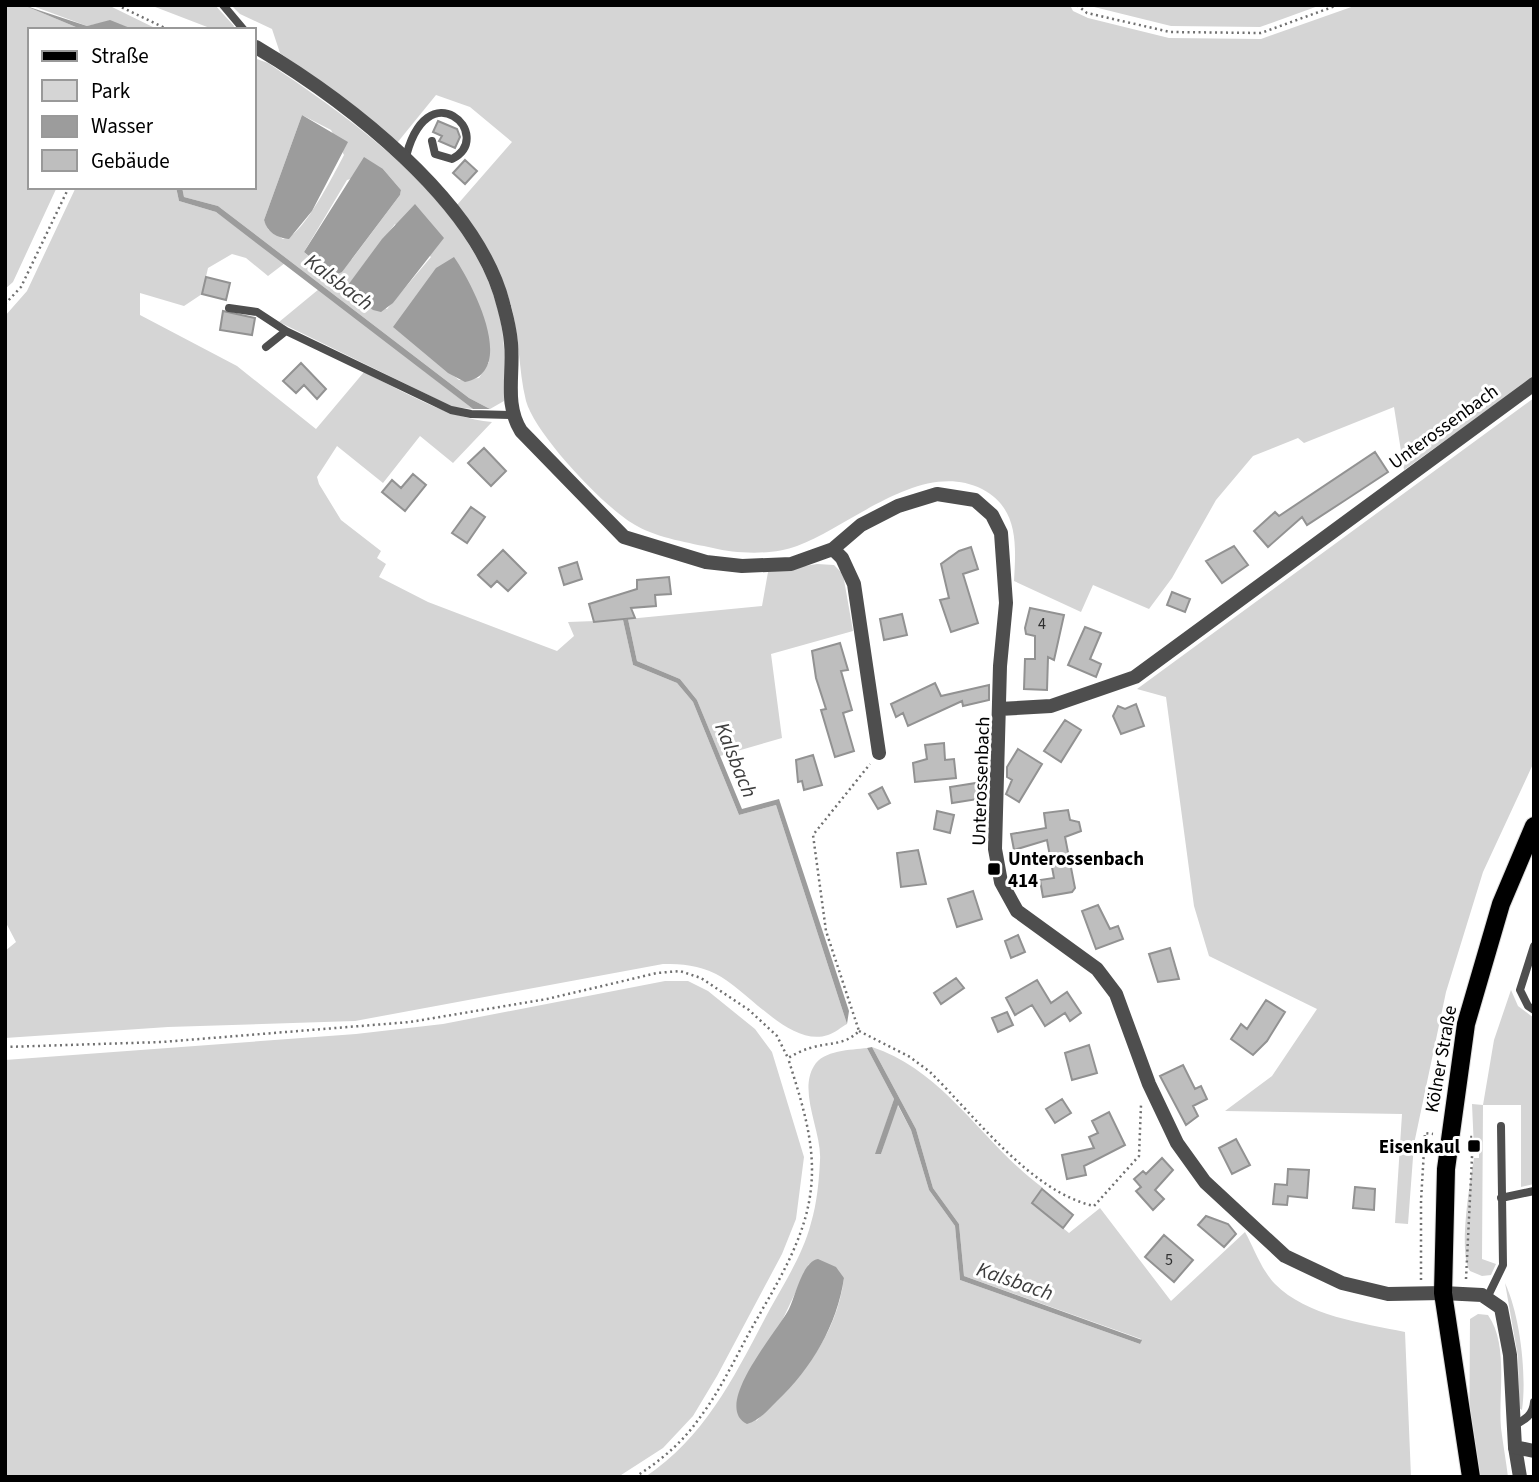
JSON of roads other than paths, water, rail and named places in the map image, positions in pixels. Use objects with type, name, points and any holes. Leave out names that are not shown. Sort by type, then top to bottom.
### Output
[{"type":"main road","name":"Kölner Straße","points":[[1471,1477],[1443,1293],[1446,1169],[1466,1024],[1501,904],[1534,826]]},
{"type":"street","points":[[256,47],[353,112],[405,160],[452,209],[485,258],[504,304],[511,344],[511,415],[521,431],[624,537],[706,562],[742,566],[791,564],[833,550],[861,525],[898,506],[937,495],[975,500],[992,515],[1001,533],[1006,603],[999,709]]},
{"type":"street","name":"Unterossenbach","points":[[1488,1296],[1388,1294],[1342,1283],[1285,1256],[1205,1182],[1169,1129],[1149,1084],[1116,994],[1097,969],[1017,911],[1001,882],[995,849],[999,709],[1051,706],[1135,677],[1534,384]]},
{"type":"street","points":[[833,550],[842,558],[854,584],[879,753]]},
{"type":"street","points":[[1488,1296],[1501,1308],[1506,1326],[1513,1426],[1520,1477]]},
{"type":"street","points":[[1516,1447],[1534,1451]]},
{"type":"lane","points":[[223,5],[242,28]]},
{"type":"lane","points":[[405,160],[411,137],[421,122],[432,114],[444,112],[457,118],[465,126],[467,135],[464,147],[452,159],[435,153],[432,141]]},
{"type":"lane","points":[[229,307],[257,312],[286,331],[451,410],[471,414],[511,415]]},
{"type":"lane","points":[[266,347],[286,331]]},
{"type":"lane","points":[[1534,946],[1520,990],[1528,1006],[1534,1010]]},
{"type":"lane","points":[[1488,1296],[1503,1265],[1501,1126]]},
{"type":"lane","points":[[1501,1199],[1534,1191]]},
{"type":"lane","points":[[1513,1426],[1527,1419],[1533,1411],[1534,1402]]},
{"type":"water","points":[[23,5],[87,26],[110,20],[130,28],[78,28]]},
{"type":"water","points":[[302,115],[348,142],[312,211],[289,239],[273,234],[264,220]]},
{"type":"water","points":[[364,157],[383,169],[401,190],[400,195],[342,272],[333,276],[304,252]]},
{"type":"water","points":[[176,189],[182,189],[184,197],[218,206],[469,398],[490,409],[473,409],[216,212],[179,201]]},
{"type":"water","points":[[415,204],[444,238],[393,303],[381,312],[373,310],[345,289],[382,239]]},
{"type":"water","points":[[454,257],[480,305],[490,345],[489,362],[481,375],[465,382],[448,373],[393,327],[436,268]]},
{"type":"water","points":[[628,619],[637,661],[680,679],[697,700],[742,809],[779,799],[849,1011],[847,1024],[776,805],[739,815],[693,702],[677,683],[633,665],[623,620]]},
{"type":"water","points":[[872,1047],[916,1129],[933,1188],[959,1224],[964,1276],[1142,1340],[1140,1344],[960,1280],[955,1226],[929,1190],[911,1130],[898,1105],[881,1154],[875,1154],[894,1099],[867,1048]]},
{"type":"water","points":[[818,1259],[836,1267],[844,1278],[829,1329],[812,1360],[790,1388],[764,1414],[747,1424],[738,1415],[737,1402],[741,1386],[789,1309],[804,1272],[812,1261]]},
{"type":"place","name":"Unterossenbach 414","points":[[994,869]]},
{"type":"place","name":"Eisenkaul","points":[[1474,1146]]},
{"type":"water label","name":"Kalsbach","points":[[339,282]]},
{"type":"water label","name":"Kalsbach","points":[[736,760]]},
{"type":"water label","name":"Kalsbach","points":[[1015,1281]]}]
